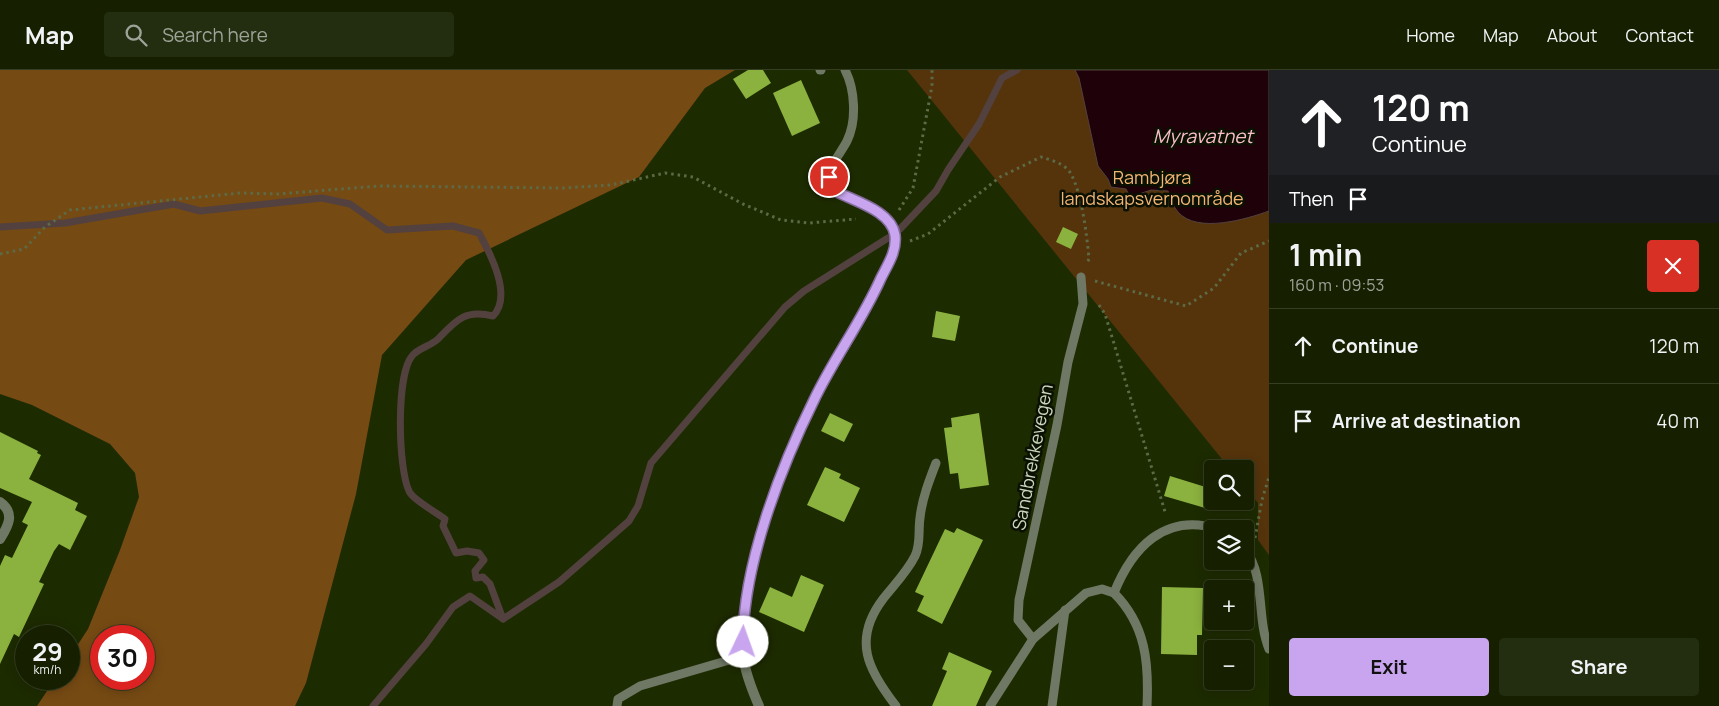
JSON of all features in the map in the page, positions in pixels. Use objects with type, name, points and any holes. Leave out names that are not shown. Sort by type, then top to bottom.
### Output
[{"type":"street","points":[[759,706],[748,677],[743,656],[743,629],[754,558],[778,487],[814,400],[870,305],[882,276]]},
{"type":"street","points":[[0,502],[7,507],[10,515],[9,525],[0,539]]},
{"type":"lane","points":[[845,70],[849,78],[854,111],[848,139],[831,169],[830,184],[833,190],[881,215],[890,223],[895,234],[896,246],[882,276]]},
{"type":"lane","name":"Sandbrekkevegen","points":[[1032,639],[1018,620],[1019,600],[1057,425],[1068,362],[1083,304],[1081,277]]},
{"type":"lane","points":[[896,706],[879,684],[869,661],[865,649],[866,633],[871,617],[916,555],[924,495],[936,463]]},
{"type":"lane","points":[[1114,593],[1122,573],[1133,556],[1144,544],[1180,526],[1204,525]]},
{"type":"lane","points":[[1254,569],[1269,648]]},
{"type":"lane","points":[[990,706],[1032,639],[1086,593],[1102,589],[1114,593],[1128,607],[1137,624],[1144,648],[1148,674],[1147,706]]},
{"type":"lane","points":[[1052,706],[1065,610]]},
{"type":"lane","points":[[617,706],[618,699],[640,686],[743,656]]},
{"type":"path","points":[[890,223],[913,188],[932,86],[932,70]]},
{"type":"path","points":[[0,254],[24,248],[45,227],[70,210],[240,193],[278,194],[380,186],[563,188],[611,185],[665,173],[693,177],[743,204],[781,220],[809,223],[881,215]]},
{"type":"path","points":[[1081,277],[1186,306],[1214,288],[1241,253],[1269,241]]},
{"type":"path","points":[[1254,546],[1262,500],[1269,477]]},
{"type":"green space","name":"Rambjøra landskapsvernområde","points":[[907,70],[1269,70],[1269,555],[1258,540],[1258,503],[1254,498],[1254,460],[1223,460]]},
{"type":"shaded area","points":[[0,70],[735,70],[705,88],[639,177],[466,260],[382,355],[356,494],[306,683],[295,706],[37,706],[48,690],[80,690],[80,641],[88,629],[139,497],[135,473],[110,444],[32,405],[0,394]]},
{"type":"water","name":"Myravatnet","points":[[1075,70],[1269,70],[1269,211],[1236,221],[1222,223],[1197,222],[1186,219],[1178,212],[1173,205],[1168,191],[1151,190],[1130,197],[1126,189],[1111,187],[1108,179],[1098,166],[1079,78]]},
{"type":"building","points":[[748,70],[763,70],[771,83],[746,99],[733,79]]},
{"type":"building","points":[[801,80],[820,123],[792,136],[773,93]]},
{"type":"building","points":[[1063,227],[1078,234],[1071,249],[1056,242]]},
{"type":"building","points":[[936,311],[960,316],[955,341],[932,337]]},
{"type":"building","points":[[830,413],[853,424],[844,442],[821,431]]},
{"type":"building","points":[[979,413],[989,485],[960,489],[958,473],[950,474],[944,428],[952,427],[951,418]]},
{"type":"building","points":[[0,432],[38,451],[37,453],[41,455],[29,479],[78,503],[75,510],[87,516],[70,550],[59,544],[54,551],[39,582],[44,584],[25,625],[15,625],[15,635],[0,664],[0,566],[5,555],[12,558],[28,525],[22,522],[32,502],[0,488]]},
{"type":"building","points":[[825,467],[841,474],[839,478],[860,488],[844,522],[807,505]]},
{"type":"building","points":[[1170,476],[1204,487],[1204,508],[1164,496]]},
{"type":"building","points":[[957,528],[983,540],[942,624],[917,611],[924,596],[915,592],[945,529],[954,533]]},
{"type":"building","points":[[801,575],[824,585],[804,632],[759,612],[770,587],[792,597]]},
{"type":"building","points":[[1162,587],[1203,588],[1202,635],[1197,635],[1197,655],[1161,654]]},
{"type":"building","points":[[949,652],[992,671],[976,706],[932,706],[947,671],[942,669]]},
{"type":"waterway","points":[[900,229],[936,191],[979,124],[1002,78],[1017,70]]},
{"type":"waterway","points":[[0,227],[65,223],[174,204],[200,211],[322,198],[350,204],[387,230],[453,226],[479,233],[498,274],[501,297],[499,308],[493,316],[475,314],[462,318],[450,326],[435,341],[412,356],[403,382],[400,422],[401,443],[405,479],[409,491],[420,502],[445,519],[443,526],[456,553],[467,551],[479,553],[484,560],[475,571],[476,578],[483,577],[490,584],[503,619],[559,582],[629,521],[638,506],[651,463],[785,307],[804,291],[888,238]]},
{"type":"waterway","points":[[373,706],[426,644],[453,607],[470,596],[503,619]]},
{"type":"route","points":[[743,642],[747,594],[754,558],[796,440],[829,372],[870,305],[896,246],[895,234],[890,223],[867,206],[833,190],[829,177]]}]
